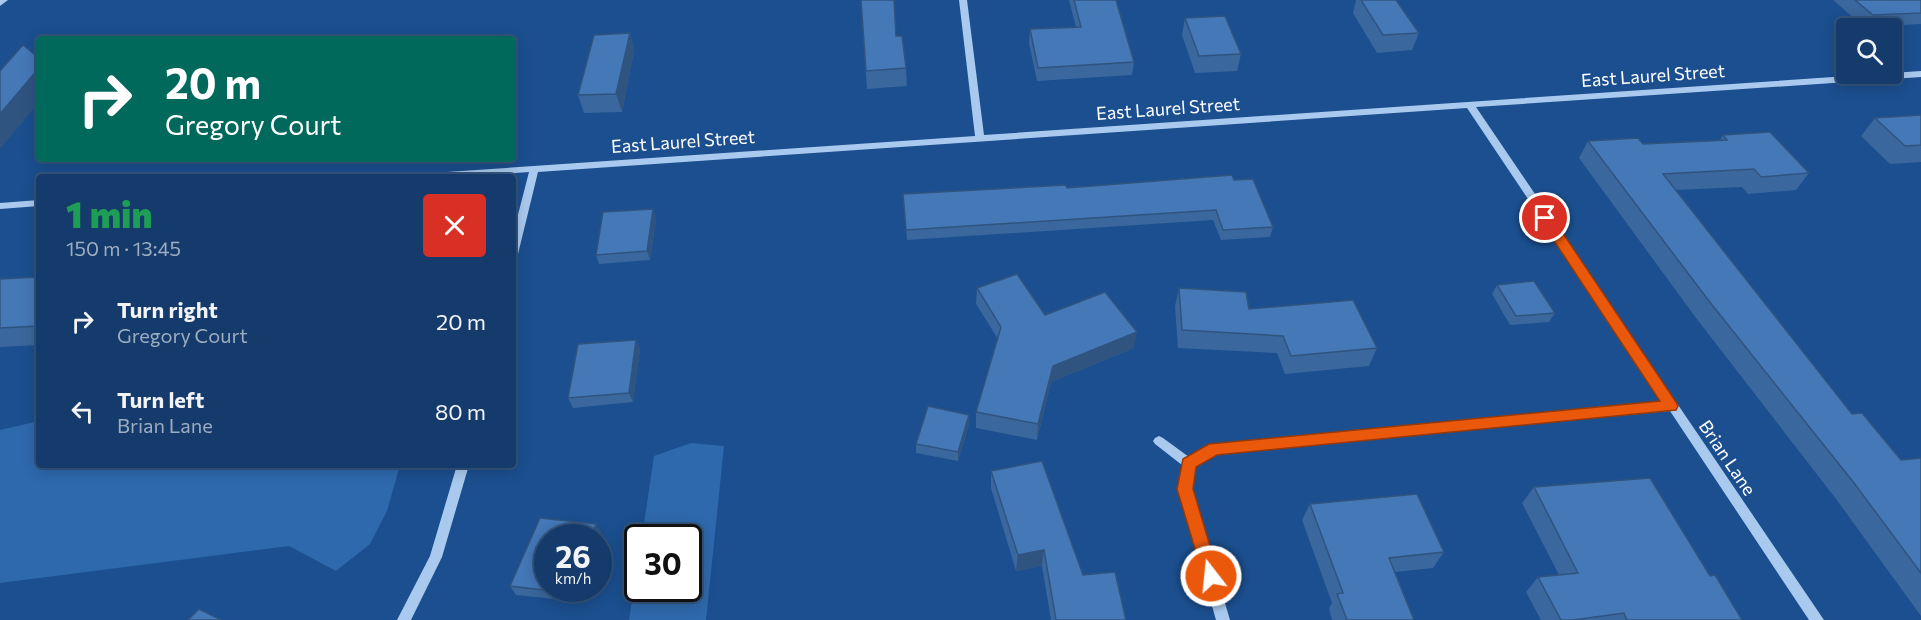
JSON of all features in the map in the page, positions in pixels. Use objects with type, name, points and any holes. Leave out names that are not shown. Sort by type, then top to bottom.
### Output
[{"type":"street","points":[[0,4],[4,0]]},
{"type":"street","points":[[963,0],[980,138]]},
{"type":"street","name":"East Laurel Street","points":[[461,174],[1921,74]]},
{"type":"street","name":"Brian Lane","points":[[1470,105],[1817,620]]},
{"type":"street","points":[[516,242],[534,169]]},
{"type":"street","points":[[0,206],[36,203]]},
{"type":"street","points":[[1188,464],[1215,449],[1671,406]]},
{"type":"street","points":[[1159,441],[1188,464]]},
{"type":"street","points":[[1188,464],[1185,489],[1223,620]]},
{"type":"street","points":[[404,620],[436,557],[462,468]]},
{"type":"shaded area","points":[[36,422],[36,468],[399,468],[387,511],[370,544],[336,571],[289,546],[0,583],[0,430]]},
{"type":"shaded area","points":[[691,443],[724,446],[706,620],[629,620],[632,602],[702,602],[702,524],[644,524],[654,456]]},
{"type":"building","points":[[861,0],[894,0],[896,36],[902,36],[906,68],[866,71]]},
{"type":"building","points":[[1074,0],[1116,0],[1134,62],[1038,68],[1030,29],[1081,27]]},
{"type":"building","points":[[1361,0],[1396,0],[1419,33],[1383,35]]},
{"type":"building","points":[[1855,0],[1921,0],[1921,13],[1873,15]]},
{"type":"building","points":[[1225,16],[1241,54],[1199,56],[1185,18]]},
{"type":"building","points":[[630,33],[616,94],[578,95],[594,35]]},
{"type":"building","points":[[23,45],[36,56],[36,72],[0,114],[0,71]]},
{"type":"building","points":[[1921,115],[1921,145],[1905,146],[1875,118]]},
{"type":"building","points":[[1770,132],[1809,173],[1761,177],[1754,169],[1663,174],[1852,414],[1862,413],[1901,460],[1921,458],[1921,573],[1854,483],[1709,301],[1588,141],[1638,138],[1643,144],[1727,140],[1723,135]]},
{"type":"building","points":[[1232,175],[1234,180],[1253,179],[1273,227],[1223,230],[1216,210],[906,230],[903,194],[1066,185],[1067,188]]},
{"type":"building","points":[[653,209],[647,251],[596,255],[603,212]]},
{"type":"building","points":[[1017,274],[1045,315],[1105,292],[1137,332],[1053,366],[1038,424],[976,412],[1001,327],[977,288]]},
{"type":"building","points":[[36,277],[36,326],[0,328],[0,279]]},
{"type":"building","points":[[1534,281],[1555,313],[1516,316],[1497,285]]},
{"type":"building","points":[[1179,288],[1246,292],[1249,309],[1353,300],[1377,348],[1291,356],[1283,336],[1182,330]]},
{"type":"building","points":[[636,340],[629,393],[568,398],[578,344]]},
{"type":"building","points":[[928,406],[969,415],[958,452],[916,444]]},
{"type":"building","points":[[1042,461],[1083,575],[1115,572],[1126,620],[1056,620],[1044,550],[1018,555],[991,471]]},
{"type":"building","points":[[1650,478],[1710,576],[1715,575],[1742,620],[1627,620],[1624,613],[1561,620],[1538,577],[1578,573],[1534,487]]},
{"type":"building","points":[[1417,494],[1444,552],[1389,558],[1414,620],[1347,620],[1337,594],[1343,593],[1310,504]]},
{"type":"building","points":[[540,518],[596,524],[537,524]]},
{"type":"building","points":[[534,532],[534,589],[510,586]]},
{"type":"building","points":[[199,609],[221,620],[188,620]]},
{"type":"route","points":[[1211,576],[1185,489],[1188,464],[1215,449],[1671,406],[1545,218]]}]
